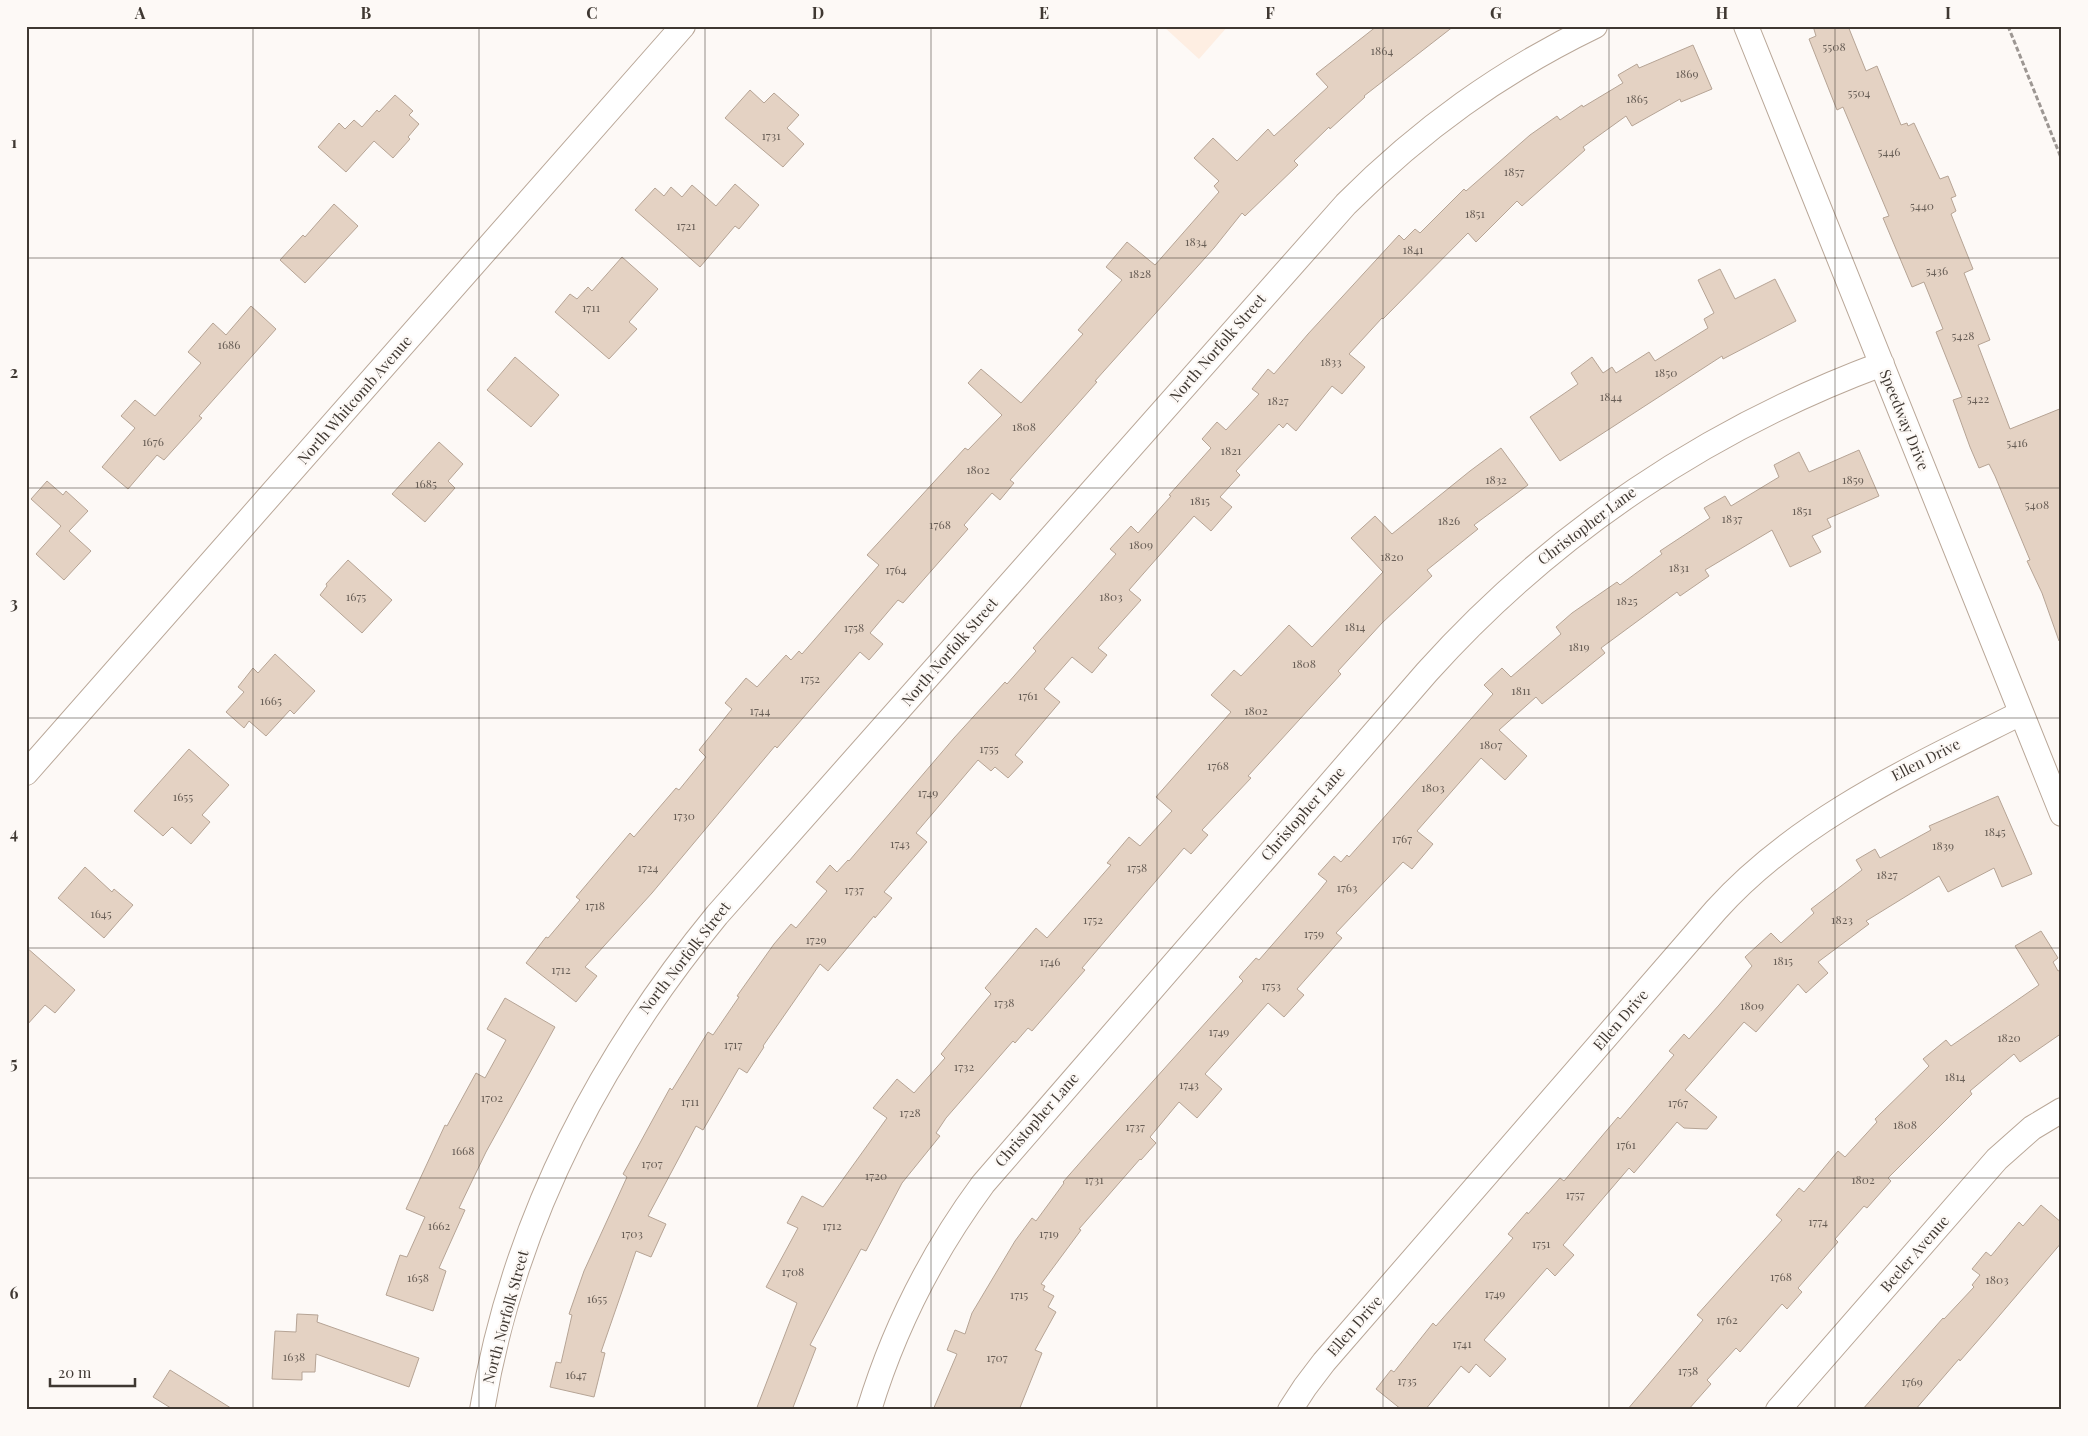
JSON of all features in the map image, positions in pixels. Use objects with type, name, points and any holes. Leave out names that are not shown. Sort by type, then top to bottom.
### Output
[{"type":"street","name":"North Whitcomb Avenue","points":[[26,773],[683,26]]},
{"type":"street","name":"North Norfolk Street","points":[[482,1410],[493,1354],[506,1303],[522,1254],[556,1168],[603,1076],[631,1030],[683,956],[716,915],[1352,198],[1403,150],[1464,102],[1519,66],[1595,26]]},
{"type":"street","name":"Speedway Drive","points":[[1746,26],[2062,814]]},
{"type":"street","name":"Christopher Lane","points":[[869,1410],[884,1364],[909,1304],[947,1236],[982,1184],[1407,694],[1462,634],[1501,596],[1551,552],[1593,519],[1668,467],[1772,410],[1882,364]]},
{"type":"street","name":"Ellen Drive","points":[[1290,1410],[1324,1362],[1716,910],[1739,886],[1782,850],[1862,794],[2021,713]]},
{"type":"street","name":"Beeler Avenue","points":[[1778,1410],[1997,1159],[2032,1128],[2062,1110]]},
{"type":"path","points":[[2008,26],[2062,160]]},
{"type":"shaded area","points":[[1163,26],[1228,26],[1199,59]]},
{"type":"building","points":[[1377,26],[1454,26],[1364,96],[1294,161],[1298,165],[1245,216],[1242,213],[1214,248],[1095,381],[1097,382],[1010,480],[1014,483],[1000,500],[992,493],[964,525],[968,529],[903,603],[898,600],[870,633],[883,644],[869,660],[860,652],[777,748],[775,746],[652,893],[585,967],[597,976],[576,1002],[526,963],[546,937],[548,938],[580,900],[576,897],[630,833],[634,837],[676,788],[679,790],[706,757],[699,750],[732,709],[725,703],[746,678],[757,687],[786,655],[791,660],[799,651],[802,654],[879,565],[867,555],[965,448],[968,450],[1002,415],[968,383],[981,369],[1021,403],[1083,334],[1078,330],[1122,280],[1106,267],[1127,242],[1155,265],[1219,192],[1214,186],[1219,181],[1194,158],[1213,138],[1237,161],[1268,129],[1274,136],[1328,87],[1316,74]]},
{"type":"building","points":[[1813,26],[1848,26],[1866,71],[1877,66],[1901,125],[1907,123],[1908,126],[1914,123],[1940,179],[1948,176],[1956,196],[1951,198],[1956,211],[1951,214],[1973,269],[1964,273],[1990,340],[1978,345],[2010,429],[2062,408],[2062,641],[2059,641],[2042,593],[2027,561],[2030,560],[1995,476],[1989,464],[1979,468],[1970,447],[1953,400],[1962,397],[1936,332],[1943,329],[1924,282],[1912,287],[1883,218],[1889,216],[1843,107],[1837,110],[1809,39],[1816,36]]},
{"type":"building","points":[[1693,45],[1712,89],[1681,102],[1680,99],[1632,126],[1626,116],[1583,147],[1585,150],[1522,206],[1517,201],[1476,242],[1468,233],[1382,318],[1349,354],[1365,367],[1342,394],[1332,386],[1296,431],[1287,423],[1283,428],[1279,424],[1236,471],[1240,475],[1220,497],[1232,507],[1211,531],[1194,516],[1129,590],[1141,600],[1098,648],[1107,655],[1092,673],[1072,657],[1044,689],[1060,702],[1015,755],[1023,762],[1008,778],[995,767],[991,771],[978,760],[916,833],[927,842],[884,892],[892,898],[875,918],[874,916],[828,971],[820,964],[763,1046],[747,1073],[739,1068],[703,1130],[696,1126],[648,1216],[666,1224],[651,1257],[636,1251],[601,1352],[605,1353],[594,1397],[550,1387],[556,1362],[561,1363],[572,1315],[569,1314],[584,1271],[627,1177],[623,1174],[670,1088],[672,1090],[708,1032],[713,1035],[739,997],[737,996],[774,944],[791,924],[796,928],[827,891],[816,882],[830,865],[837,872],[849,861],[954,738],[1005,682],[1007,684],[1036,651],[1033,648],[1116,554],[1110,549],[1131,526],[1138,533],[1171,496],[1169,495],[1211,448],[1202,439],[1217,422],[1226,430],[1259,394],[1252,389],[1268,369],[1274,374],[1399,235],[1404,240],[1415,229],[1420,233],[1464,189],[1466,191],[1530,135],[1557,116],[1560,120],[1582,105],[1583,107],[1623,83],[1618,75],[1637,64],[1639,68]]},
{"type":"building","points":[[750,90],[764,103],[774,93],[799,115],[787,128],[804,144],[783,167],[725,118]]},
{"type":"building","points":[[395,95],[413,111],[409,115],[419,124],[408,137],[410,139],[393,158],[374,141],[346,172],[318,147],[339,123],[345,129],[354,120],[362,127],[377,110],[379,112]]},
{"type":"building","points":[[735,184],[759,205],[739,229],[735,226],[700,267],[635,210],[655,188],[664,196],[671,187],[682,197],[692,185],[716,206]]},
{"type":"building","points":[[334,204],[358,226],[305,283],[280,260],[303,235],[305,237]]},
{"type":"building","points":[[622,257],[658,289],[629,322],[637,329],[609,359],[555,312],[570,294],[577,299],[588,287],[592,291]]},
{"type":"building","points":[[1720,269],[1735,299],[1775,279],[1796,321],[1723,359],[1722,356],[1560,461],[1530,417],[1578,384],[1571,373],[1592,357],[1603,373],[1612,367],[1616,373],[1649,352],[1655,361],[1708,328],[1704,319],[1714,313],[1698,280]]},
{"type":"building","points":[[251,306],[276,329],[199,416],[202,418],[164,460],[157,455],[128,489],[102,467],[135,428],[121,416],[135,400],[155,416],[201,363],[188,352],[213,323],[226,335]]},
{"type":"building","points":[[515,357],[559,395],[531,427],[487,390]]},
{"type":"building","points":[[439,442],[463,464],[448,481],[455,488],[425,522],[392,494]]},
{"type":"building","points":[[1501,448],[1528,485],[1474,525],[1478,529],[1427,570],[1432,576],[1382,623],[1338,671],[1341,674],[1248,776],[1251,778],[1202,830],[1208,835],[1191,854],[1184,848],[1082,968],[1085,970],[1032,1031],[1028,1028],[1015,1043],[1013,1041],[946,1118],[936,1133],[940,1136],[902,1183],[866,1251],[861,1249],[833,1301],[810,1345],[816,1348],[792,1410],[756,1410],[797,1303],[766,1287],[798,1228],[787,1223],[802,1196],[823,1207],[887,1118],[873,1108],[897,1079],[914,1093],[945,1058],[941,1054],[991,994],[985,988],[1036,928],[1047,938],[1111,865],[1107,863],[1129,837],[1140,846],[1172,811],[1156,797],[1231,712],[1211,695],[1234,670],[1241,676],[1289,625],[1312,647],[1383,572],[1351,538],[1375,516],[1392,534]]},
{"type":"building","points":[[1859,450],[1879,496],[1827,519],[1831,527],[1812,536],[1821,552],[1790,567],[1772,530],[1705,570],[1709,576],[1680,596],[1677,592],[1601,648],[1605,653],[1542,704],[1536,697],[1499,730],[1527,756],[1505,780],[1481,758],[1417,831],[1433,844],[1412,869],[1403,862],[1336,933],[1342,938],[1297,989],[1304,995],[1284,1017],[1268,1003],[1205,1074],[1222,1089],[1197,1118],[1179,1102],[1150,1137],[1156,1143],[1079,1229],[1081,1230],[1041,1284],[1045,1286],[1043,1290],[1054,1296],[1048,1307],[1056,1312],[1035,1350],[1042,1353],[1019,1410],[933,1410],[957,1354],[947,1350],[955,1330],[965,1334],[972,1313],[1015,1241],[1032,1218],[1036,1221],[1063,1182],[1243,981],[1239,977],[1256,958],[1259,960],[1319,891],[1327,881],[1318,874],[1334,856],[1341,862],[1347,855],[1349,857],[1493,694],[1484,685],[1502,668],[1511,677],[1561,634],[1556,627],[1572,613],[1617,582],[1620,585],[1662,554],[1660,551],[1710,518],[1704,508],[1725,496],[1731,506],[1779,477],[1774,465],[1799,452],[1809,472]]},
{"type":"building","points":[[47,481],[63,495],[66,491],[88,511],[69,531],[91,551],[64,580],[36,554],[61,526],[31,499]]},
{"type":"building","points":[[348,560],[392,600],[362,633],[320,595],[327,586],[326,584]]},
{"type":"building","points":[[275,654],[315,691],[294,714],[290,710],[266,736],[249,721],[244,728],[226,712],[244,692],[238,687],[253,668],[258,673]]},
{"type":"building","points":[[189,749],[229,785],[202,815],[210,822],[191,844],[172,827],[163,836],[134,811]]},
{"type":"building","points":[[1998,796],[2032,874],[2002,887],[1994,868],[1948,892],[1939,876],[1866,921],[1869,924],[1818,962],[1828,973],[1806,993],[1798,984],[1756,1032],[1744,1022],[1685,1090],[1717,1117],[1707,1129],[1684,1128],[1677,1122],[1634,1173],[1629,1168],[1563,1245],[1574,1255],[1555,1276],[1547,1268],[1484,1340],[1506,1359],[1490,1377],[1476,1364],[1469,1373],[1461,1366],[1425,1410],[1402,1410],[1376,1389],[1391,1370],[1394,1372],[1433,1323],[1436,1326],[1513,1238],[1508,1234],[1527,1212],[1528,1214],[1560,1178],[1564,1181],[1618,1117],[1620,1119],[1674,1055],[1669,1051],[1684,1034],[1689,1039],[1719,1005],[1752,966],[1745,957],[1771,933],[1781,943],[1814,913],[1811,909],[1862,870],[1856,860],[1875,849],[1880,858],[1931,830],[1929,826]]},
{"type":"building","points":[[85,867],[112,892],[114,889],[133,905],[104,938],[58,898]]},
{"type":"building","points":[[2041,931],[2058,958],[2053,962],[2058,971],[2062,969],[2062,1033],[2020,1062],[2014,1054],[1970,1091],[1972,1094],[1888,1178],[1891,1181],[1867,1208],[1864,1206],[1835,1239],[1838,1242],[1798,1288],[1802,1292],[1787,1309],[1782,1304],[1740,1352],[1736,1348],[1707,1380],[1711,1384],[1688,1410],[1627,1410],[1703,1320],[1697,1315],[1782,1220],[1776,1215],[1799,1188],[1804,1192],[1838,1151],[1845,1157],[1877,1122],[1875,1119],[1929,1066],[1923,1059],[1946,1040],[1951,1046],[2039,985],[2015,946]]},
{"type":"building","points":[[26,947],[75,990],[55,1013],[45,1005],[26,1026]]},
{"type":"building","points":[[505,998],[555,1027],[486,1152],[459,1208],[465,1210],[439,1268],[446,1271],[433,1311],[386,1295],[400,1255],[407,1257],[425,1217],[406,1209],[445,1125],[447,1126],[476,1073],[485,1078],[506,1040],[487,1029]]},
{"type":"building","points":[[2041,1205],[2062,1223],[2062,1242],[1988,1329],[1915,1410],[1862,1410],[1943,1318],[1974,1287],[1972,1285],[1980,1275],[1972,1269],[1986,1252],[1991,1256],[2019,1222],[2023,1226]]},
{"type":"building","points":[[297,1314],[318,1315],[317,1322],[419,1358],[409,1387],[316,1354],[315,1372],[302,1372],[302,1380],[272,1379],[275,1331],[296,1332]]},
{"type":"building","points":[[170,1370],[234,1410],[174,1410],[153,1397]]}]
